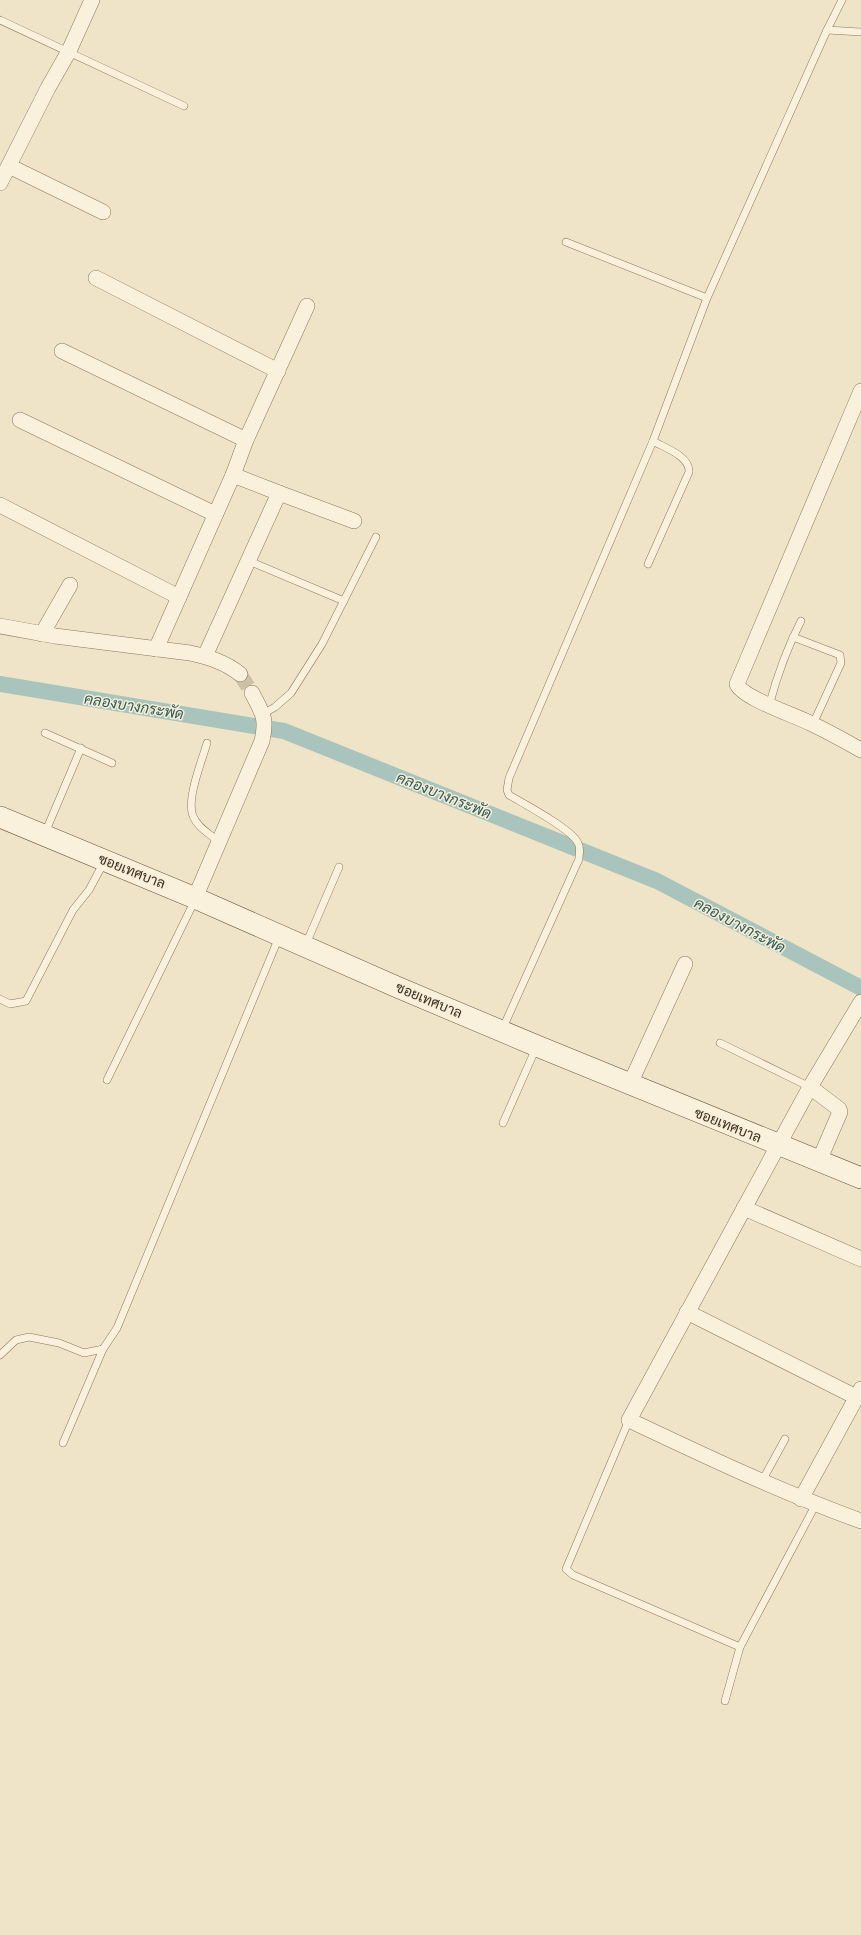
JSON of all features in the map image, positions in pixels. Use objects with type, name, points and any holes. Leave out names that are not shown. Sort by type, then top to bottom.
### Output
[{"type":"street","points":[[0,182],[48,88],[69,51],[92,0]]},
{"type":"street","points":[[9,166],[103,212]]},
{"type":"street","points":[[96,278],[278,371]]},
{"type":"street","points":[[156,648],[246,440],[307,306]]},
{"type":"street","points":[[62,351],[246,440]]},
{"type":"street","points":[[861,391],[737,684],[743,691],[769,706],[788,712],[814,724],[861,750]]},
{"type":"street","points":[[20,420],[215,514]]},
{"type":"street","points":[[232,475],[354,521]]},
{"type":"street","points":[[205,656],[279,493]]},
{"type":"street","points":[[0,505],[179,597]]},
{"type":"street","points":[[42,634],[70,585]]},
{"type":"street","points":[[0,626],[42,634],[156,648],[205,656],[230,666],[240,674]]},
{"type":"street","points":[[196,898],[262,741],[264,719],[252,693]]},
{"type":"street","name":"ซอยเทศบาล","points":[[0,817],[196,898],[501,1031],[861,1178]]},
{"type":"street","points":[[630,1084],[685,964]]},
{"type":"street","points":[[861,1002],[810,1087],[629,1420],[802,1499],[861,1521]]},
{"type":"street","points":[[810,1087],[839,1109],[840,1112],[819,1161]]},
{"type":"street","points":[[744,1208],[861,1259]]},
{"type":"street","points":[[687,1312],[859,1392],[802,1499]]},
{"type":"lane","points":[[501,1031],[579,859],[579,843],[570,832],[509,795],[507,790],[512,771],[653,441],[707,298],[827,30],[842,0]]},
{"type":"lane","points":[[0,20],[184,106]]},
{"type":"lane","points":[[827,30],[861,32]]},
{"type":"lane","points":[[566,242],[707,298]]},
{"type":"lane","points":[[648,564],[690,472],[689,464],[685,459],[653,441]]},
{"type":"lane","points":[[264,719],[291,693],[322,644],[376,537]]},
{"type":"lane","points":[[249,561],[344,601]]},
{"type":"lane","points":[[769,706],[778,673],[793,637],[802,621]]},
{"type":"lane","points":[[793,637],[840,655],[841,663],[814,724]]},
{"type":"lane","points":[[45,733],[112,763]]},
{"type":"lane","points":[[207,743],[194,786],[190,807],[198,824],[219,842]]},
{"type":"lane","points":[[44,835],[81,748]]},
{"type":"lane","points":[[0,999],[10,1004],[26,1000],[73,910],[89,890],[105,860]]},
{"type":"lane","points":[[305,946],[339,867]]},
{"type":"lane","points":[[107,1080],[196,898]]},
{"type":"lane","points":[[63,1443],[103,1349],[117,1328],[280,935]]},
{"type":"lane","points":[[720,1043],[810,1087]]},
{"type":"lane","points":[[503,1123],[537,1046]]},
{"type":"lane","points":[[0,1355],[16,1340],[29,1337],[59,1343],[84,1353],[103,1349]]},
{"type":"lane","points":[[629,1420],[566,1569],[573,1575],[740,1647]]},
{"type":"lane","points":[[762,1481],[785,1439]]},
{"type":"lane","points":[[725,1701],[740,1647],[816,1504]]},
{"type":"waterway","name":"คลองบางกระพัด","points":[[0,684],[284,731],[657,881],[861,988]]},
{"type":"tunnel","points":[[240,674],[252,693]]}]
